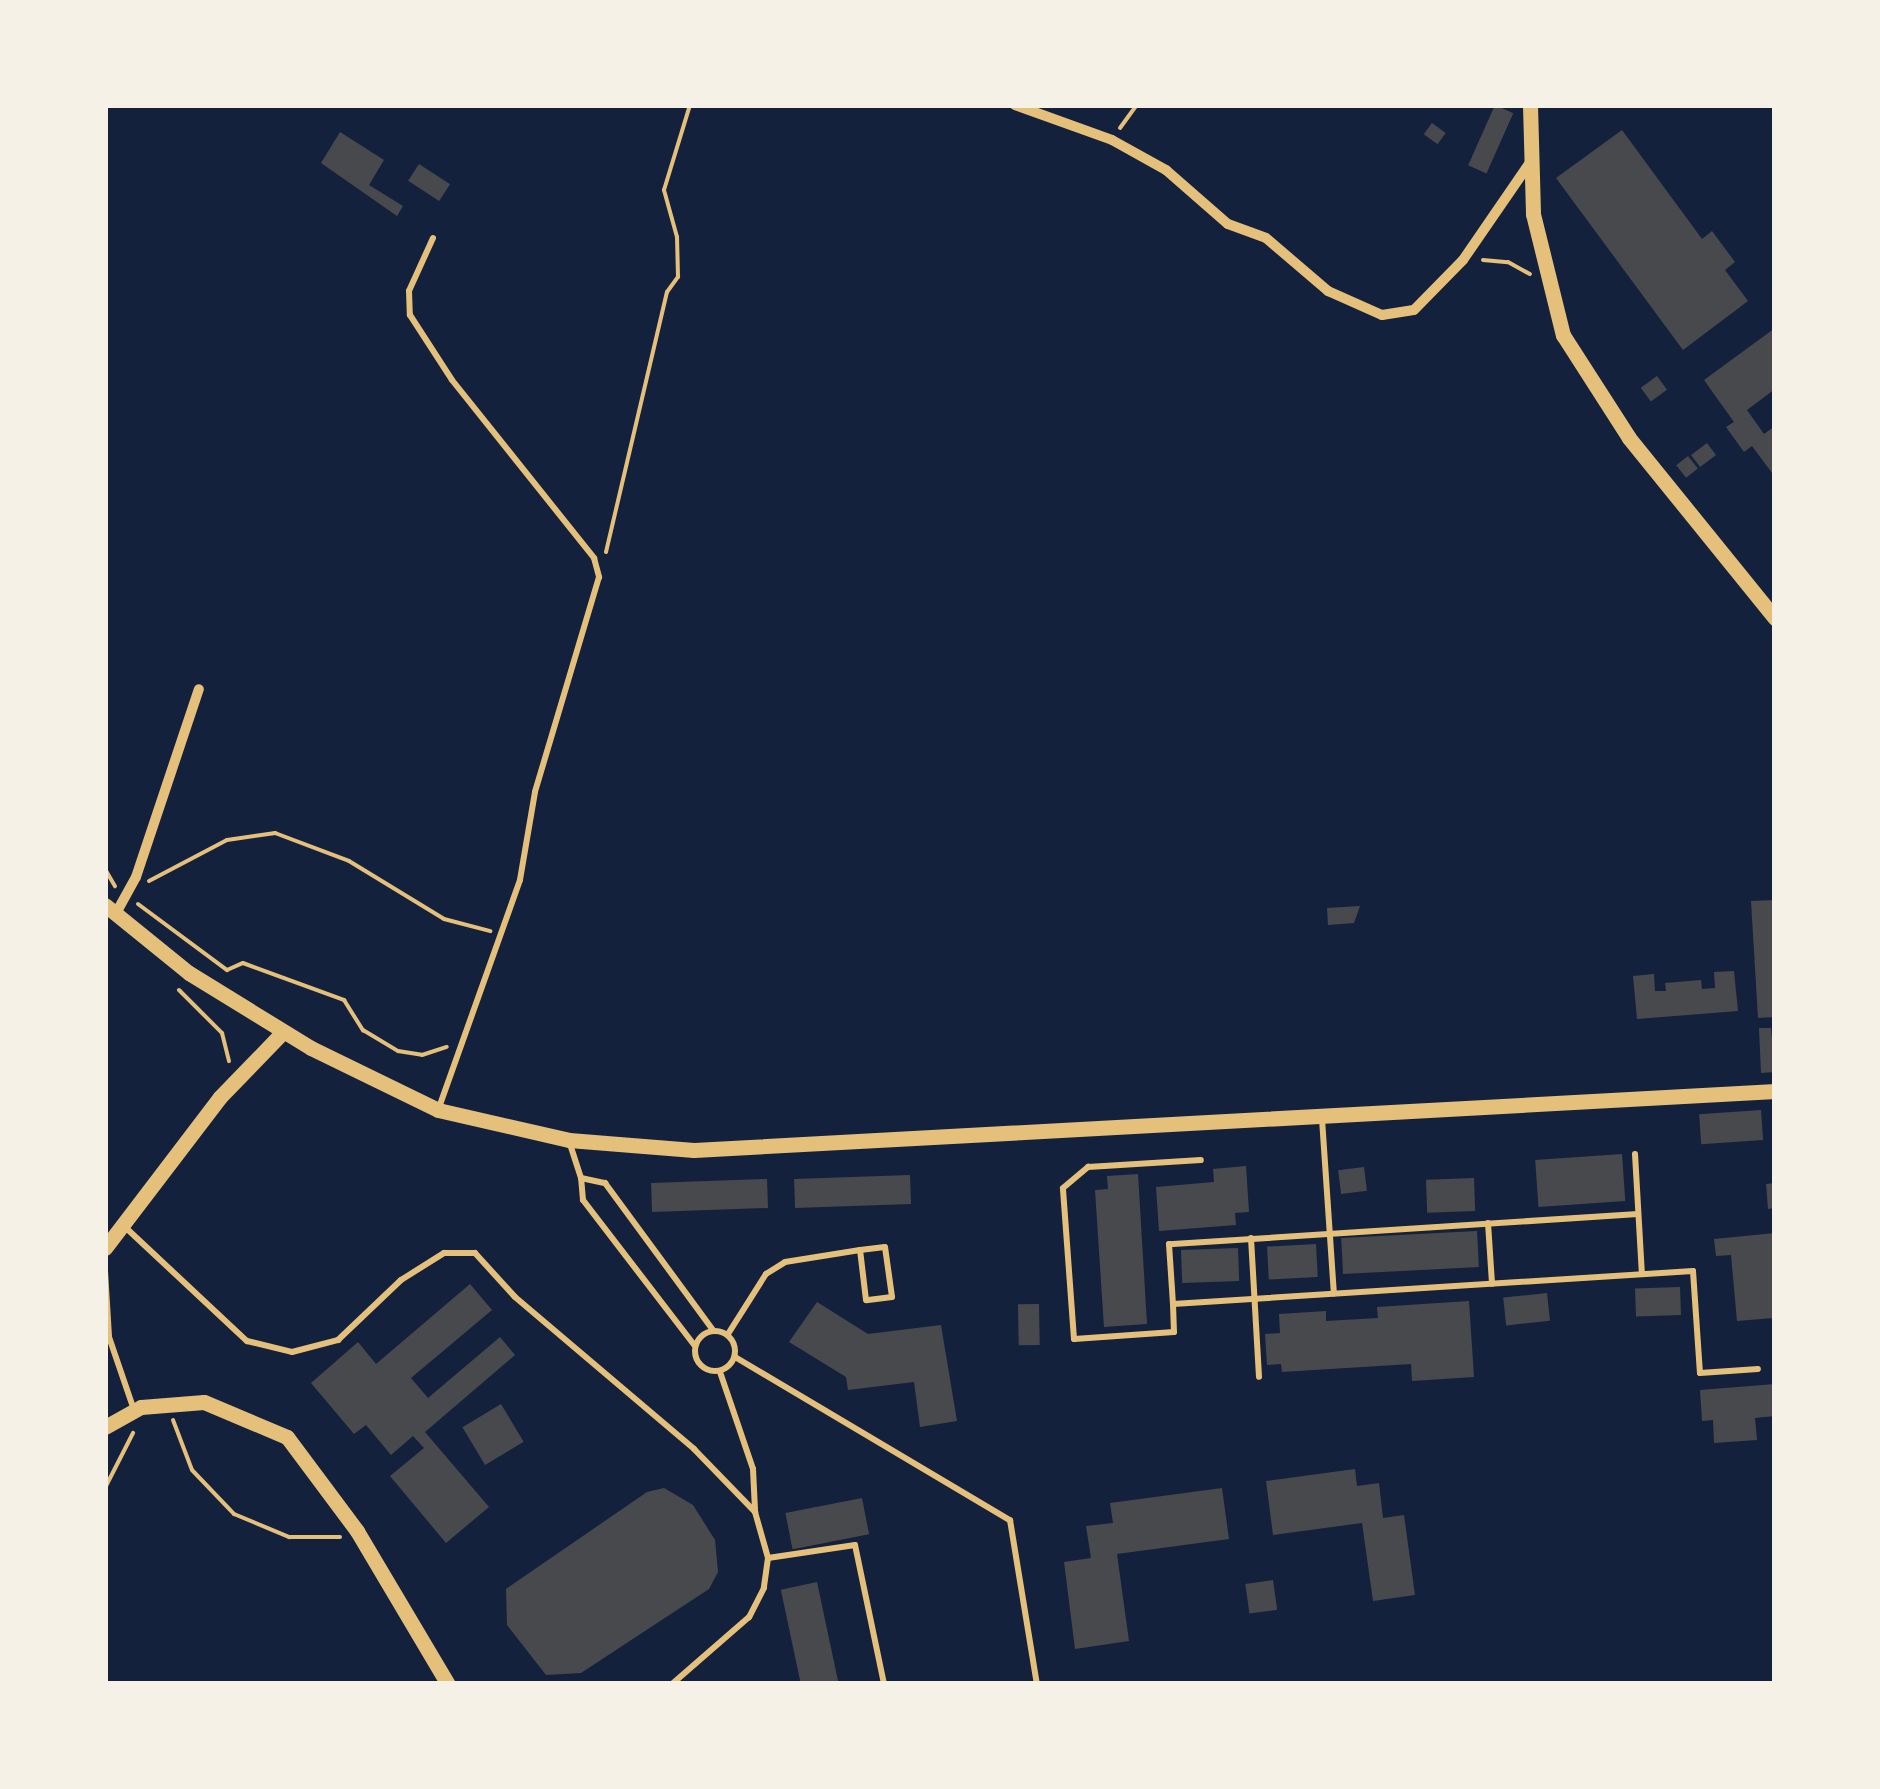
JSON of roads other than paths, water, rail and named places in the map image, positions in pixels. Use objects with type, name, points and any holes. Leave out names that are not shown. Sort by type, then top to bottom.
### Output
[{"type":"street","points":[[1015,105],[1112,140],[1166,170],[1228,224],[1266,238],[1328,291],[1378,314],[1414,310],[1464,260],[1529,164]]},
{"type":"street","points":[[1530,105],[1529,164],[1550,296],[1563,335],[1629,438],[1775,618]]},
{"type":"street","points":[[199,689],[129,894],[110,910],[282,1033],[438,1110],[569,1140],[694,1150],[1322,1119],[1775,1091]]},
{"type":"street","points":[[105,1248],[125,1228],[220,1097],[282,1033]]},
{"type":"street","points":[[105,1427],[136,1414],[204,1402],[287,1437],[358,1531],[448,1684]]},
{"type":"lane","points":[[433,238],[409,291],[410,315],[452,380],[594,558],[598,577],[536,792],[520,880],[438,1110]]},
{"type":"lane","points":[[1322,1119],[1334,1294]]},
{"type":"lane","points":[[569,1140],[581,1178],[583,1200],[695,1346],[706,1370],[720,1372]]},
{"type":"lane","points":[[1635,1154],[1642,1274]]},
{"type":"lane","points":[[1201,1160],[1088,1167],[1063,1188],[1074,1339],[1174,1332],[1169,1244],[1638,1214]]},
{"type":"lane","points":[[581,1178],[605,1182],[713,1330],[728,1334]]},
{"type":"lane","points":[[1488,1223],[1492,1284]]},
{"type":"lane","points":[[125,1228],[247,1341],[292,1352],[338,1340],[401,1280],[444,1253],[476,1254],[515,1297],[694,1449],[755,1512]]},
{"type":"lane","points":[[1250,1238],[1260,1377]]},
{"type":"lane","points":[[860,1250],[866,1300],[892,1297],[885,1246],[784,1262],[766,1274],[728,1334],[735,1357],[1010,1520],[1037,1684]]},
{"type":"lane","points":[[105,1271],[109,1337],[136,1414]]},
{"type":"lane","points":[[1173,1304],[1693,1271],[1700,1373],[1758,1369]]},
{"type":"lane","points":[[695,1346],[713,1330]]},
{"type":"lane","points":[[720,1372],[735,1357]]},
{"type":"lane","points":[[672,1684],[749,1617],[764,1588],[768,1558],[755,1512],[752,1469],[720,1372]]},
{"type":"lane","points":[[768,1558],[855,1545],[884,1684]]}]
